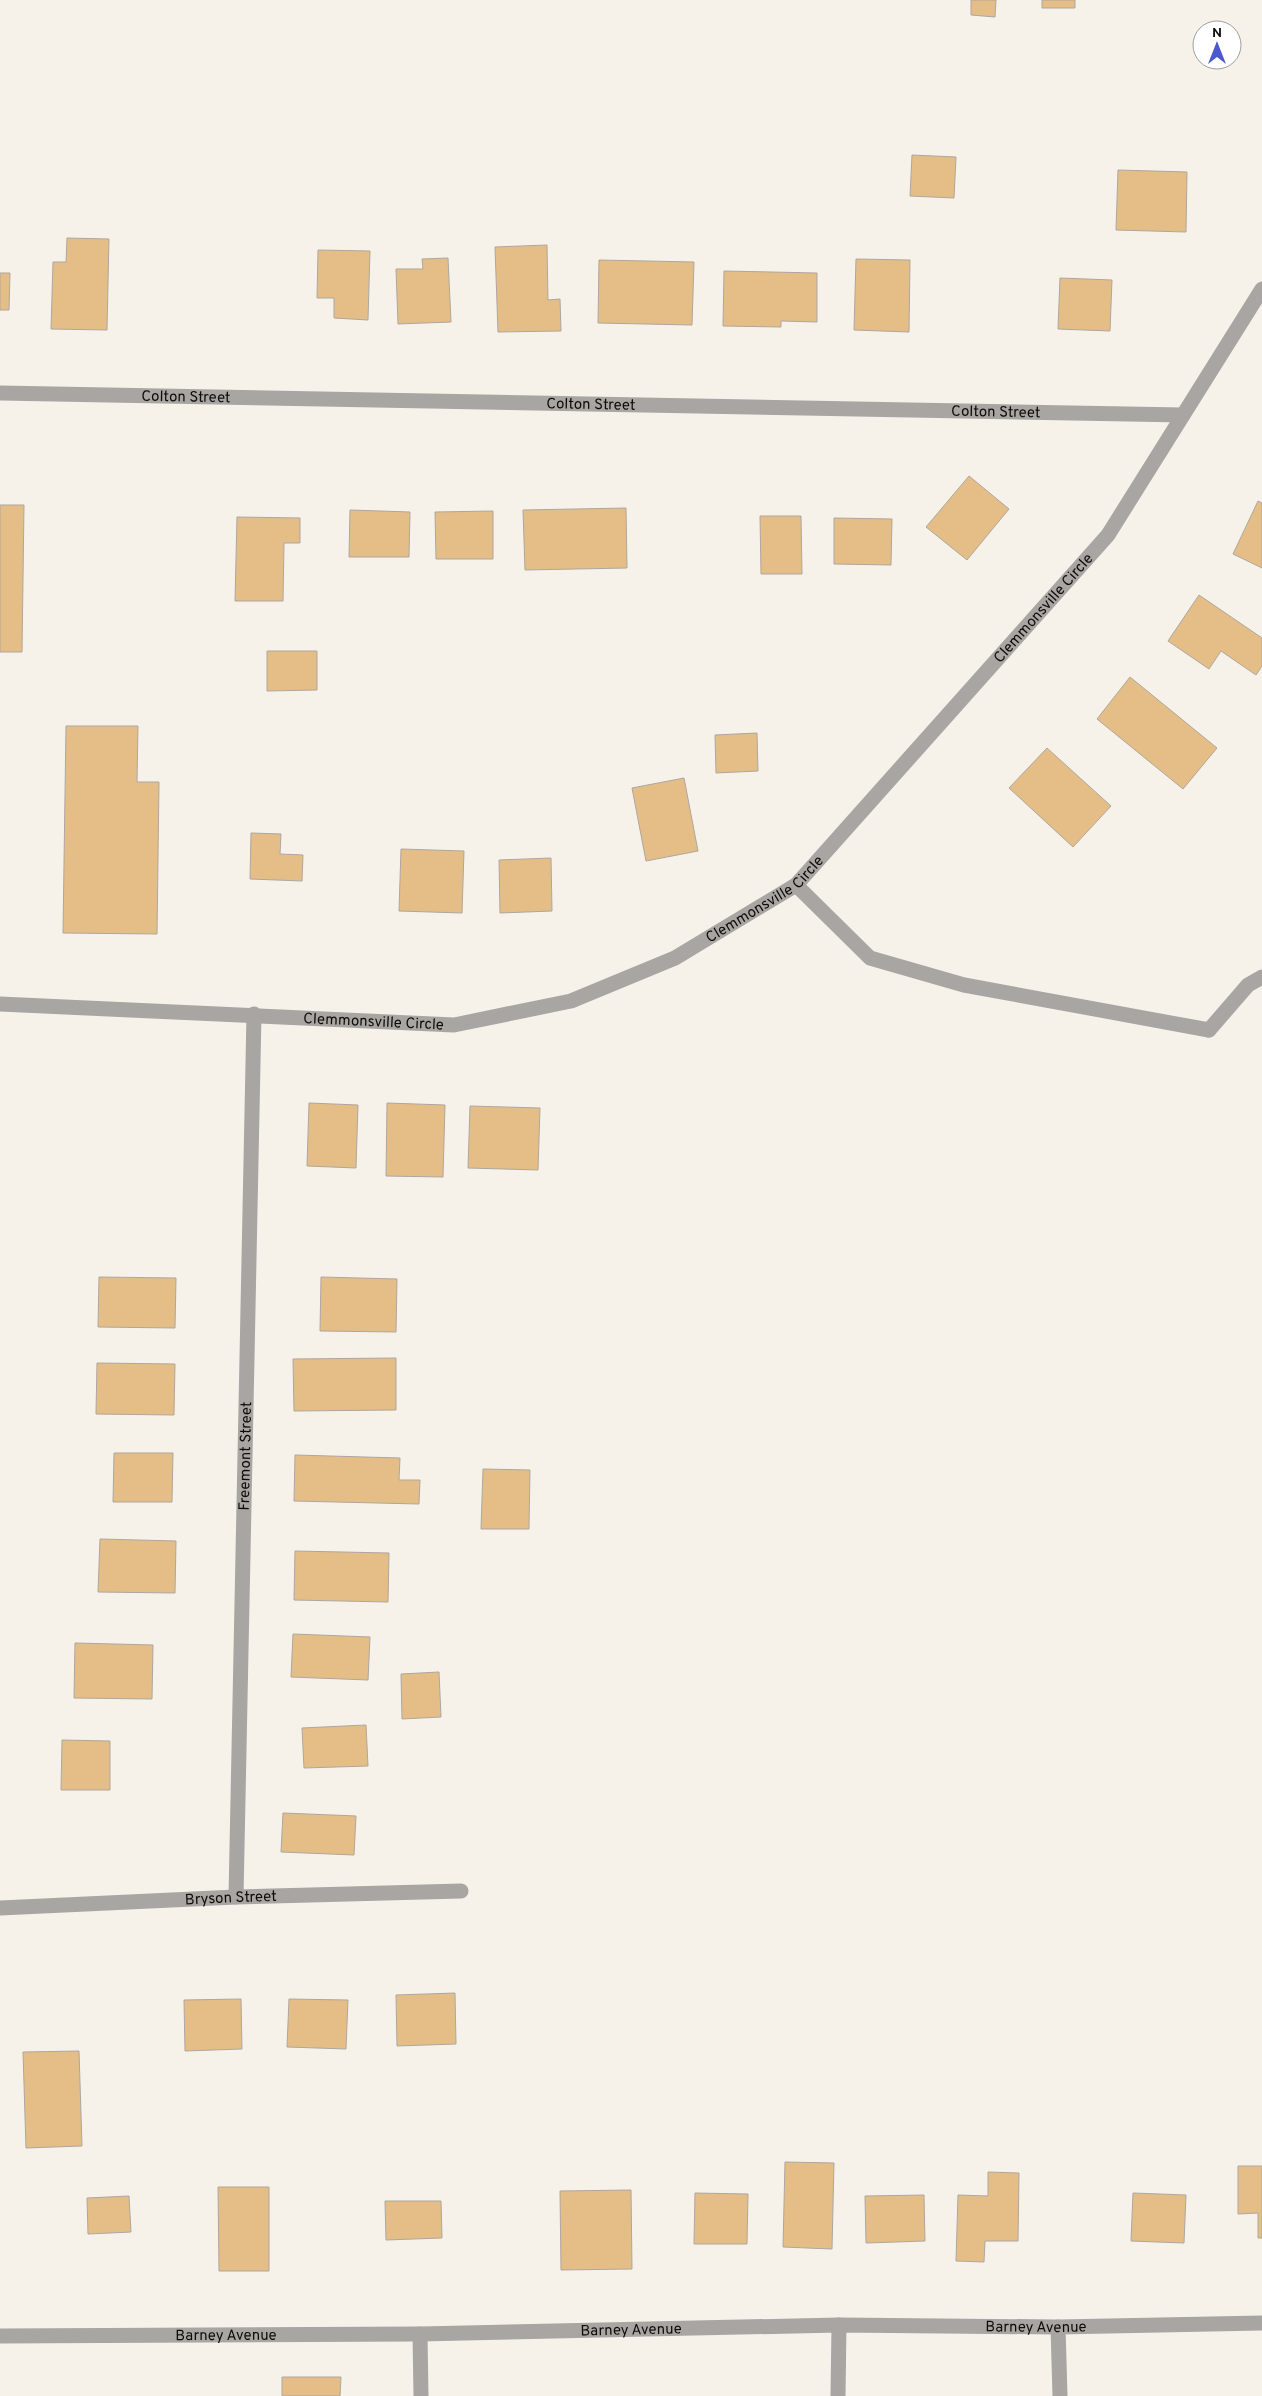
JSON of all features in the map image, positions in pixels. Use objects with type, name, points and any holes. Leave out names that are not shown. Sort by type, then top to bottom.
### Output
[{"type":"street","name":"Clemmonsville Circle","points":[[0,1004],[254,1014],[454,1025],[571,1001],[675,958],[796,886],[1108,535],[1262,289]]},
{"type":"street","name":"Colton Street","points":[[0,393],[1183,415]]},
{"type":"street","points":[[796,886],[870,958],[964,985],[1208,1030],[1248,985],[1262,977]]},
{"type":"street","name":"Freemont Street","points":[[236,1897],[254,1014]]},
{"type":"street","name":"Bryson Street","points":[[0,1908],[236,1897],[461,1891]]},
{"type":"street","name":"Barney Avenue","points":[[0,2336],[420,2334],[838,2325],[1058,2326],[1262,2323]]},
{"type":"street","points":[[838,2325],[838,2396]]},
{"type":"street","points":[[1058,2326],[1060,2396]]},
{"type":"street","points":[[420,2334],[421,2396]]},
{"type":"building","points":[[971,0],[996,0],[995,17],[971,15]]},
{"type":"building","points":[[1042,0],[1075,0],[1075,8],[1042,8]]},
{"type":"building","points":[[912,155],[956,157],[954,198],[910,196]]},
{"type":"building","points":[[1118,170],[1187,172],[1186,232],[1116,230]]},
{"type":"building","points":[[67,238],[109,239],[107,330],[51,329],[53,262],[66,262]]},
{"type":"building","points":[[547,245],[548,300],[560,299],[561,331],[498,332],[495,247]]},
{"type":"building","points":[[318,250],[370,251],[368,320],[334,318],[334,298],[317,298]]},
{"type":"building","points":[[448,258],[451,322],[398,324],[396,269],[423,269],[422,259]]},
{"type":"building","points":[[856,259],[910,260],[909,332],[854,330]]},
{"type":"building","points":[[599,260],[694,262],[692,325],[598,323]]},
{"type":"building","points":[[724,271],[817,273],[817,322],[781,321],[781,327],[723,326]]},
{"type":"building","points":[[0,273],[10,273],[9,310],[0,310]]},
{"type":"building","points":[[1060,278],[1112,280],[1110,331],[1058,329]]},
{"type":"building","points":[[969,476],[1009,509],[967,560],[926,527]]},
{"type":"building","points":[[1258,501],[1262,503],[1262,568],[1233,554]]},
{"type":"building","points":[[0,505],[24,505],[22,652],[0,652]]},
{"type":"building","points":[[626,508],[627,568],[525,570],[523,510]]},
{"type":"building","points":[[350,510],[410,512],[409,557],[349,557]]},
{"type":"building","points":[[493,511],[493,559],[436,559],[435,512]]},
{"type":"building","points":[[760,516],[801,516],[802,574],[761,574]]},
{"type":"building","points":[[237,517],[300,518],[300,543],[284,543],[283,601],[235,601]]},
{"type":"building","points":[[834,518],[892,519],[891,565],[834,564]]},
{"type":"building","points":[[1199,595],[1262,638],[1262,666],[1256,675],[1221,651],[1209,669],[1168,641]]},
{"type":"building","points":[[267,651],[317,651],[317,690],[267,691]]},
{"type":"building","points":[[1130,677],[1217,748],[1183,789],[1097,719]]},
{"type":"building","points":[[66,726],[138,726],[137,782],[159,782],[157,934],[63,933]]},
{"type":"building","points":[[757,733],[758,771],[716,773],[715,735]]},
{"type":"building","points":[[1047,748],[1111,806],[1073,847],[1009,788]]},
{"type":"building","points":[[684,778],[698,851],[646,861],[632,788]]},
{"type":"building","points":[[251,833],[281,834],[280,854],[303,855],[302,881],[250,879]]},
{"type":"building","points":[[401,849],[464,851],[462,913],[399,911]]},
{"type":"building","points":[[551,858],[552,911],[500,913],[499,860]]},
{"type":"building","points":[[309,1103],[358,1105],[356,1168],[307,1166]]},
{"type":"building","points":[[387,1103],[445,1105],[443,1177],[386,1176]]},
{"type":"building","points":[[470,1106],[540,1108],[538,1170],[468,1168]]},
{"type":"building","points":[[99,1277],[176,1278],[175,1328],[98,1327]]},
{"type":"building","points":[[321,1277],[397,1279],[396,1332],[320,1331]]},
{"type":"building","points":[[396,1358],[396,1410],[294,1411],[293,1359]]},
{"type":"building","points":[[97,1363],[175,1364],[174,1415],[96,1414]]},
{"type":"building","points":[[114,1453],[173,1453],[172,1502],[113,1502]]},
{"type":"building","points":[[295,1455],[400,1458],[399,1480],[420,1480],[419,1504],[294,1501]]},
{"type":"building","points":[[483,1469],[530,1470],[529,1529],[481,1529]]},
{"type":"building","points":[[100,1539],[176,1541],[175,1593],[98,1592]]},
{"type":"building","points":[[295,1551],[389,1553],[388,1602],[294,1600]]},
{"type":"building","points":[[293,1634],[370,1637],[368,1680],[291,1677]]},
{"type":"building","points":[[75,1643],[153,1645],[152,1699],[74,1698]]},
{"type":"building","points":[[439,1672],[441,1717],[402,1719],[401,1674]]},
{"type":"building","points":[[366,1725],[368,1766],[304,1768],[302,1728]]},
{"type":"building","points":[[62,1740],[110,1741],[110,1790],[61,1790]]},
{"type":"building","points":[[283,1813],[356,1816],[354,1855],[281,1852]]},
{"type":"building","points":[[455,1993],[456,2044],[397,2046],[396,1995]]},
{"type":"building","points":[[241,1999],[242,2049],[185,2051],[184,2000]]},
{"type":"building","points":[[289,1999],[348,2000],[346,2049],[287,2047]]},
{"type":"building","points":[[79,2051],[82,2146],[26,2148],[23,2052]]},
{"type":"building","points":[[785,2162],[834,2163],[832,2249],[783,2247]]},
{"type":"building","points":[[1238,2166],[1262,2166],[1262,2238],[1258,2238],[1258,2213],[1238,2214]]},
{"type":"building","points":[[988,2172],[1019,2173],[1018,2241],[985,2241],[984,2262],[956,2261],[958,2195],[988,2196]]},
{"type":"building","points":[[218,2187],[269,2187],[269,2271],[219,2271]]},
{"type":"building","points":[[631,2190],[632,2269],[561,2270],[560,2191]]},
{"type":"building","points":[[695,2193],[748,2194],[747,2244],[694,2244]]},
{"type":"building","points":[[1133,2193],[1186,2195],[1184,2243],[1131,2241]]},
{"type":"building","points":[[924,2195],[925,2241],[866,2243],[865,2196]]},
{"type":"building","points":[[129,2196],[131,2232],[88,2234],[87,2198]]},
{"type":"building","points":[[385,2201],[441,2201],[442,2238],[386,2240]]},
{"type":"building","points":[[282,2377],[341,2377],[340,2396],[282,2396]]}]
